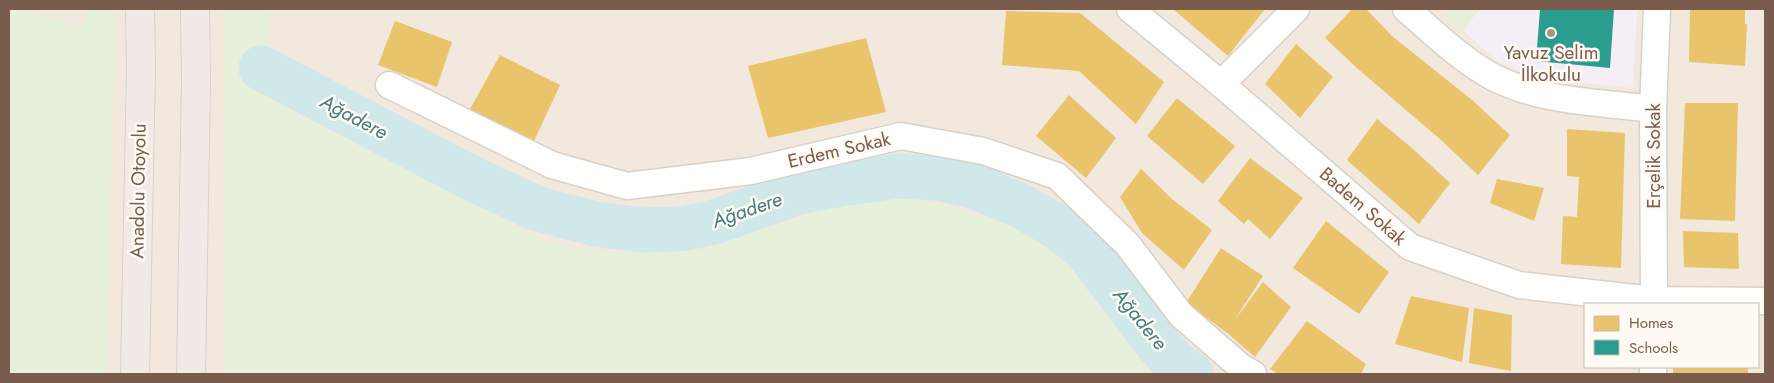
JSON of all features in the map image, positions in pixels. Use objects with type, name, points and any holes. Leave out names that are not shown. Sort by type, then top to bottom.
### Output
[{"type":"highway","name":"Anadolu Otoyolu","points":[[135,374],[141,78],[140,9]]},
{"type":"highway","points":[[192,374],[196,81],[195,9]]},
{"type":"street","name":"Badem Sokak","points":[[1130,9],[1221,84],[1410,247],[1519,285],[1654,302],[1765,301]]},
{"type":"street","points":[[1221,84],[1296,9]]},
{"type":"street","points":[[1406,9],[1463,58],[1518,88],[1550,96],[1652,108]]},
{"type":"street","name":"Erçelik Sokak","points":[[1654,302],[1652,108],[1658,9]]},
{"type":"street","name":"Erdem Sokak","points":[[389,85],[552,165],[627,186],[751,171],[901,136],[983,150],[1057,176],[1128,244],[1181,315],[1242,368],[1253,374]]},
{"type":"shaded area","points":[[9,9],[1765,9],[1765,374],[9,374]]},
{"type":"shaded area","name":"Yavuz Selim İlkokulu","points":[[1440,9],[1637,9],[1633,88],[1535,78],[1493,58]]},
{"type":"green space","points":[[9,9],[16,9],[84,27],[84,9],[115,9],[106,374],[9,374]]},
{"type":"green space","points":[[223,9],[269,9],[273,100],[413,174],[549,242],[609,253],[698,250],[841,205],[902,197],[955,207],[1029,234],[1072,272],[1142,362],[1156,374],[224,374]]},
{"type":"green space","points":[[1440,9],[1480,9],[1463,30]]},
{"type":"building: Homes","points":[[1173,9],[1265,9],[1228,56]]},
{"type":"building: Homes","points":[[1352,9],[1366,9],[1392,36],[1472,100],[1510,135],[1478,175],[1325,38]]},
{"type":"building: Homes","points":[[1690,9],[1745,9],[1745,24],[1747,24],[1745,66],[1689,62]]},
{"type":"building: Homes","points":[[1006,11],[1080,13],[1164,82],[1136,124],[1079,71],[1002,65]]},
{"type":"building: Homes","points":[[395,21],[452,42],[437,87],[378,65]]},
{"type":"building: Homes","points":[[866,38],[886,112],[768,138],[748,66]]},
{"type":"building: Homes","points":[[1296,44],[1333,77],[1300,118],[1265,84]]},
{"type":"building: Homes","points":[[500,55],[560,85],[534,141],[469,111]]},
{"type":"building: Homes","points":[[1069,95],[1116,138],[1086,178],[1036,136]]},
{"type":"building: Homes","points":[[1177,98],[1235,146],[1203,184],[1147,136]]},
{"type":"building: Homes","points":[[1685,103],[1738,103],[1735,221],[1680,219]]},
{"type":"building: Homes","points":[[1377,119],[1450,183],[1419,224],[1347,160]]},
{"type":"building: Homes","points":[[1567,129],[1625,133],[1621,268],[1561,264],[1563,216],[1577,217],[1579,177],[1567,176]]},
{"type":"building: Homes","points":[[1250,158],[1303,198],[1270,239],[1248,219],[1244,224],[1218,201]]},
{"type":"building: Homes","points":[[1141,169],[1172,199],[1212,230],[1184,270],[1142,233],[1120,197]]},
{"type":"building: Homes","points":[[1497,179],[1544,188],[1534,221],[1490,203]]},
{"type":"building: Homes","points":[[1326,221],[1389,272],[1359,314],[1293,268]]},
{"type":"building: Homes","points":[[1683,231],[1738,233],[1739,269],[1684,267]]},
{"type":"building: Homes","points":[[1221,248],[1263,276],[1232,324],[1263,282],[1291,307],[1255,357],[1226,332],[1186,303]]},
{"type":"building: Homes","points":[[1411,296],[1469,308],[1462,362],[1395,344]]},
{"type":"building: Homes","points":[[1474,308],[1512,315],[1511,371],[1469,363]]},
{"type":"building: Homes","points":[[1307,321],[1366,364],[1361,374],[1278,374],[1270,369]]},
{"type":"building: Homes","points":[[1673,368],[1748,368],[1748,374],[1673,374]]},
{"type":"building: Schools","points":[[1540,9],[1614,9],[1610,68],[1536,61]]},
{"type":"waterway","name":"Ağadere","points":[[261,68],[473,179],[538,209],[596,224],[641,230],[680,229],[711,223],[799,192],[897,176],[937,178],[970,185],[1019,205],[1059,228],[1086,250],[1156,342],[1172,360],[1191,374]]},
{"type":"place","name":"Yavuz Selim İlkokulu","points":[[1551,33]]}]
